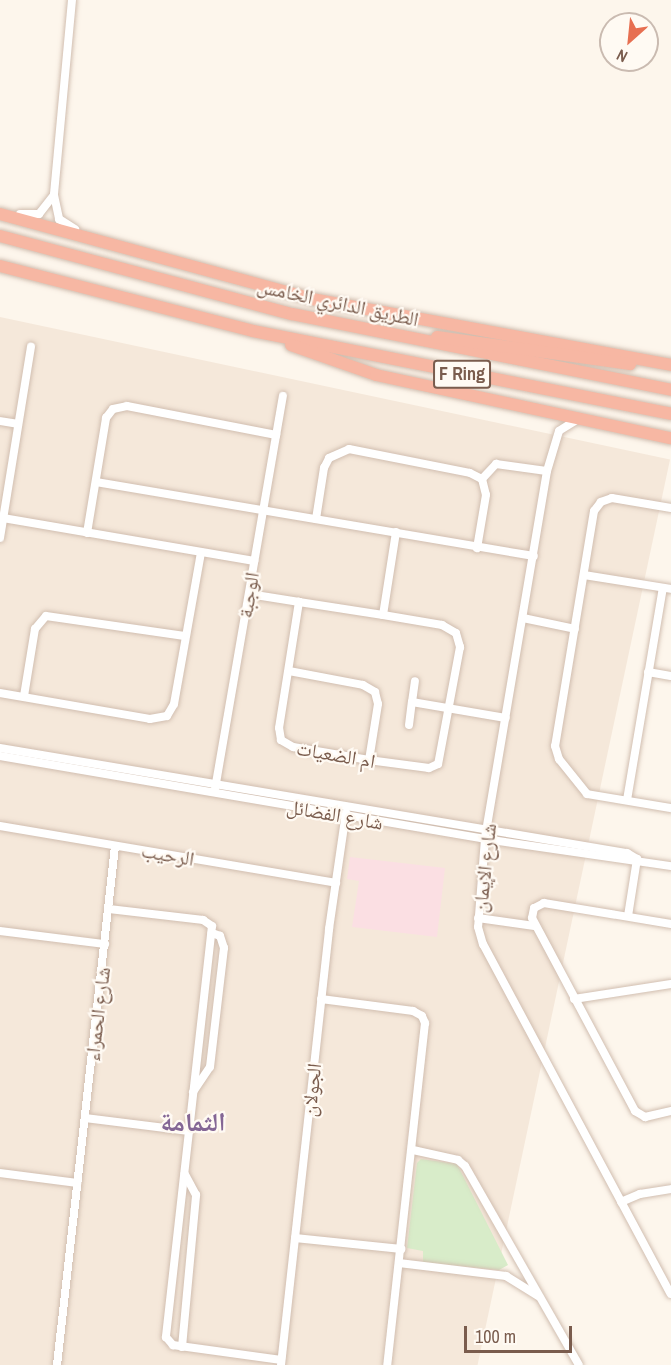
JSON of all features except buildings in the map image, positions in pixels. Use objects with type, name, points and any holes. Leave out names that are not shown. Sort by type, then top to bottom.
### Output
[{"type":"highway","points":[[0,214],[129,251],[332,303],[671,367]]},
{"type":"highway","name":"الطريق الدائري الخامس","points":[[0,236],[292,314],[671,390]]},
{"type":"highway","name":"F Ring","points":[[0,266],[253,331],[671,414]]},
{"type":"highway","points":[[253,331],[376,375],[671,438]]},
{"type":"highway","points":[[376,331],[671,367]]},
{"type":"street","points":[[72,0],[54,195],[57,215],[66,226],[129,251]]},
{"type":"street","points":[[0,208],[34,215],[48,207],[54,195]]},
{"type":"street","points":[[0,538],[4,491],[31,346]]},
{"type":"street","name":"الوجبة","points":[[215,790],[283,396]]},
{"type":"street","points":[[87,533],[106,418],[119,406],[276,435]]},
{"type":"street","name":"شارع الإيمان","points":[[578,419],[559,431],[547,471],[486,835],[478,918],[483,944],[671,1294]]},
{"type":"street","points":[[0,421],[18,424]]},
{"type":"street","points":[[316,519],[324,468],[337,452],[349,449],[470,473],[482,479],[486,495],[477,548]]},
{"type":"street","points":[[482,479],[496,464],[506,463],[547,471]]},
{"type":"street","points":[[96,482],[534,556]]},
{"type":"street","points":[[671,508],[612,498],[601,502],[594,511],[556,752],[587,794],[671,808]]},
{"type":"street","points":[[3,518],[254,561]]},
{"type":"street","points":[[383,615],[396,532]]},
{"type":"street","points":[[0,693],[160,719],[174,704],[201,552]]},
{"type":"street","points":[[584,575],[667,589],[648,672],[627,800]]},
{"type":"street","name":"ام الضعيات","points":[[249,594],[383,615],[442,625],[456,633],[460,647],[451,708],[442,757],[434,767],[369,760],[293,747],[281,740],[279,728],[299,602]]},
{"type":"street","points":[[24,696],[35,629],[46,616],[185,636]]},
{"type":"street","points":[[523,618],[575,629]]},
{"type":"street","points":[[289,671],[363,685],[375,692],[378,704],[369,760]]},
{"type":"street","points":[[648,672],[671,676]]},
{"type":"street","points":[[408,725],[415,681]]},
{"type":"street","points":[[412,702],[506,718]]},
{"type":"street","points":[[0,748],[215,790],[380,812],[531,843],[538,840],[627,854],[637,859],[628,916]]},
{"type":"street","name":"شارع الفضائل","points":[[0,756],[215,790],[344,816],[437,831],[486,835],[626,861],[637,859],[671,866]]},
{"type":"street","points":[[344,816],[348,812],[380,812]]},
{"type":"street","name":"الجولان","points":[[281,1363],[321,999],[344,816]]},
{"type":"street","name":"الرحيب","points":[[0,826],[336,883]]},
{"type":"street","name":"شارع الحمراء","points":[[57,1365],[115,846]]},
{"type":"street","points":[[671,924],[537,904],[532,913],[534,926],[635,1111],[645,1117],[671,1112]]},
{"type":"street","points":[[109,909],[203,921],[212,926],[191,1095],[185,1174],[166,1337],[173,1345],[281,1363]]},
{"type":"street","points":[[478,918],[534,926]]},
{"type":"street","points":[[0,931],[105,945]]},
{"type":"street","points":[[191,1095],[210,1067],[224,948],[220,936],[212,933]]},
{"type":"street","points":[[574,999],[671,984]]},
{"type":"street","points":[[321,999],[413,1011],[422,1016],[425,1023],[413,1150],[387,1365]]},
{"type":"street","points":[[85,1118],[189,1131]]},
{"type":"street","points":[[413,1150],[458,1160],[465,1166],[579,1365]]},
{"type":"street","points":[[0,1173],[77,1183]]},
{"type":"street","points":[[182,1347],[196,1195],[185,1174]]},
{"type":"street","points":[[621,1202],[640,1194],[671,1189]]},
{"type":"street","points":[[295,1238],[401,1250]]},
{"type":"street","points":[[399,1263],[506,1276],[540,1298]]},
{"type":"shaded area","points":[[0,317],[670,459],[478,1365],[0,1365]]},
{"type":"shaded area","points":[[350,857],[445,868],[437,937],[352,927],[359,881],[347,879]]},
{"type":"green space","points":[[421,1159],[457,1164],[508,1265],[499,1270],[423,1262],[423,1251],[407,1248],[417,1163]]},
{"type":"district","name":"الثمامة","points":[[193,1122]]}]
